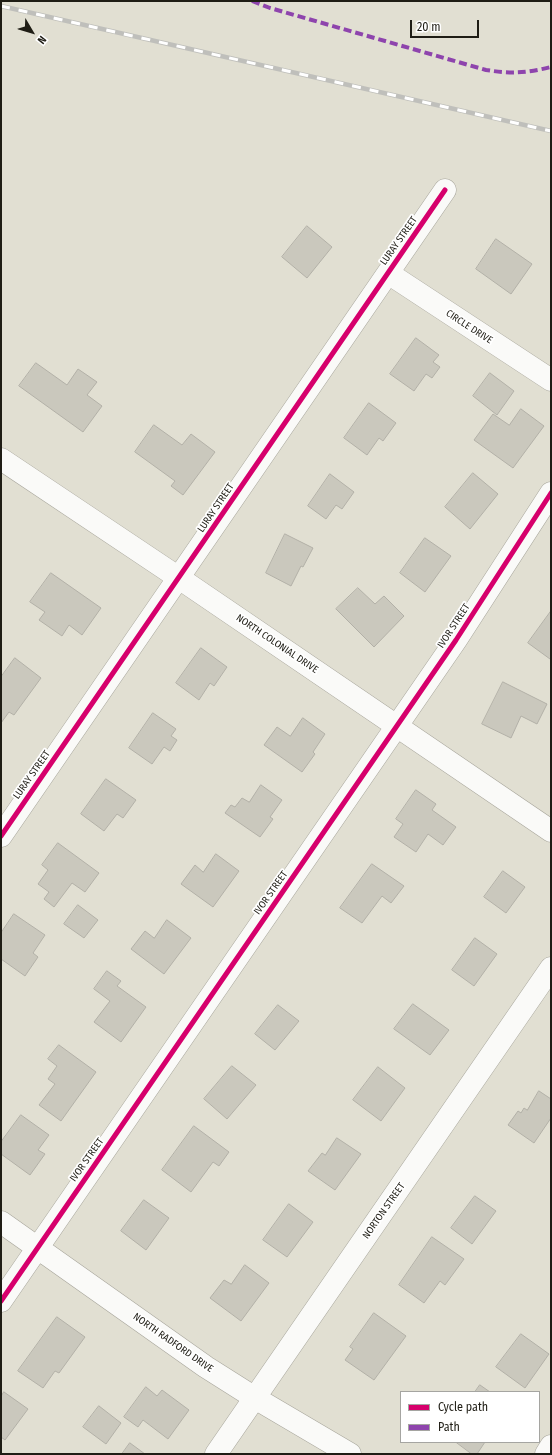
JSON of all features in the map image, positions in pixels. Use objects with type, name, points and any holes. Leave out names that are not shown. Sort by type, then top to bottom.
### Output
[{"type":"street","name":"LURAY STREET","points":[[1,836],[445,190]]},
{"type":"street","name":"CIRCLE DRIVE","points":[[388,273],[551,380]]},
{"type":"street","name":"NORTH COLONIAL DRIVE","points":[[1,459],[551,831]]},
{"type":"street","name":"IVOR STREET","points":[[1,1300],[456,640],[551,493]]},
{"type":"street","name":"NORTON STREET","points":[[216,1454],[551,968]]},
{"type":"street","name":"NORTH RADFORD DRIVE","points":[[1,1222],[206,1367],[350,1454]]},
{"type":"street","points":[[546,1454],[551,1446]]},
{"type":"building","points":[[307,226],[332,247],[307,278],[282,257]]},
{"type":"building","points":[[496,239],[532,264],[511,294],[476,269]]},
{"type":"building","points":[[416,338],[439,355],[433,362],[440,367],[432,378],[426,374],[414,391],[390,374]]},
{"type":"building","points":[[36,363],[67,385],[78,369],[97,382],[87,395],[102,406],[83,432],[19,386]]},
{"type":"building","points":[[490,373],[514,391],[497,415],[473,396]]},
{"type":"building","points":[[369,403],[396,423],[383,441],[379,438],[367,455],[344,438]]},
{"type":"building","points":[[521,409],[544,426],[513,468],[474,440],[493,414],[509,425]]},
{"type":"building","points":[[154,425],[182,445],[191,434],[215,452],[183,495],[171,486],[175,481],[135,452]]},
{"type":"building","points":[[473,473],[498,494],[470,529],[445,507]]},
{"type":"building","points":[[330,474],[354,492],[342,509],[336,505],[326,519],[308,506]]},
{"type":"building","points":[[285,534],[313,548],[303,567],[301,566],[291,586],[266,573]]},
{"type":"building","points":[[425,538],[451,556],[425,592],[400,573]]},
{"type":"building","points":[[51,573],[101,608],[82,635],[69,625],[62,636],[39,620],[45,612],[30,602]]},
{"type":"building","points":[[358,588],[375,604],[384,596],[404,616],[374,647],[336,609]]},
{"type":"building","points":[[551,611],[551,657],[550,659],[528,643]]},
{"type":"building","points":[[201,648],[227,667],[214,686],[210,683],[199,700],[176,683]]},
{"type":"building","points":[[15,658],[41,678],[14,715],[9,712],[1,723],[1,677]]},
{"type":"building","points":[[503,682],[547,704],[537,724],[521,716],[511,738],[482,724]]},
{"type":"building","points":[[153,713],[176,729],[171,736],[177,740],[170,751],[164,747],[152,764],[129,748]]},
{"type":"building","points":[[303,718],[325,734],[313,752],[315,754],[302,772],[264,745],[277,727],[290,736]]},
{"type":"building","points":[[106,779],[136,800],[123,818],[117,814],[104,831],[81,814]]},
{"type":"building","points":[[261,785],[282,800],[270,817],[273,819],[260,837],[225,813],[231,805],[235,807],[242,798],[249,802]]},
{"type":"building","points":[[416,790],[436,804],[432,810],[456,827],[443,845],[428,834],[416,852],[394,837],[403,824],[396,819]]},
{"type":"building","points":[[58,843],[99,873],[85,892],[72,883],[54,907],[44,899],[49,892],[38,884],[48,870],[42,865]]},
{"type":"building","points":[[216,854],[239,871],[213,907],[181,884],[195,865],[203,872]]},
{"type":"building","points":[[372,864],[404,886],[391,903],[382,896],[362,923],[340,908]]},
{"type":"building","points":[[503,871],[525,887],[506,913],[484,897]]},
{"type":"building","points":[[78,905],[98,920],[84,938],[64,924]]},
{"type":"building","points":[[14,914],[45,935],[33,953],[38,957],[25,976],[1,959],[1,933]]},
{"type":"building","points":[[167,920],[191,938],[164,974],[131,949],[145,931],[154,938]]},
{"type":"building","points":[[475,938],[497,954],[474,986],[452,970]]},
{"type":"building","points":[[107,971],[121,981],[117,986],[146,1007],[121,1042],[94,1022],[110,1001],[94,989]]},
{"type":"building","points":[[413,1004],[449,1030],[430,1055],[394,1029]]},
{"type":"building","points":[[278,1005],[299,1021],[275,1050],[255,1034]]},
{"type":"building","points":[[59,1045],[96,1072],[61,1121],[39,1105],[55,1084],[48,1079],[57,1066],[48,1059]]},
{"type":"building","points":[[232,1066],[256,1085],[227,1119],[204,1099]]},
{"type":"building","points":[[378,1067],[405,1088],[381,1121],[353,1100]]},
{"type":"building","points":[[539,1091],[551,1099],[551,1118],[534,1143],[508,1125],[518,1111],[521,1113],[524,1108],[527,1110]]},
{"type":"building","points":[[21,1115],[49,1135],[38,1150],[45,1154],[30,1175],[1,1154],[1,1142]]},
{"type":"building","points":[[194,1126],[229,1152],[219,1166],[213,1162],[191,1192],[162,1170]]},
{"type":"building","points":[[337,1138],[361,1154],[335,1190],[308,1171],[322,1153],[325,1155]]},
{"type":"building","points":[[475,1196],[496,1211],[472,1244],[451,1228]]},
{"type":"building","points":[[144,1200],[169,1218],[146,1250],[121,1231]]},
{"type":"building","points":[[289,1204],[313,1222],[287,1257],[263,1240]]},
{"type":"building","points":[[432,1237],[464,1259],[445,1285],[440,1281],[424,1303],[399,1285]]},
{"type":"building","points":[[245,1265],[269,1283],[241,1321],[210,1298],[224,1280],[231,1284]]},
{"type":"building","points":[[374,1313],[406,1336],[374,1380],[345,1360],[353,1349],[350,1347]]},
{"type":"building","points":[[57,1317],[85,1337],[59,1373],[55,1371],[43,1388],[18,1371]]},
{"type":"building","points":[[521,1334],[549,1354],[525,1388],[496,1367]]},
{"type":"building","points":[[480,1385],[489,1391],[476,1391]]},
{"type":"building","points":[[146,1387],[157,1396],[162,1390],[189,1410],[168,1439],[143,1420],[138,1427],[124,1417]]},
{"type":"building","points":[[4,1392],[28,1409],[5,1440],[1,1437],[1,1397]]},
{"type":"building","points":[[99,1406],[121,1423],[106,1444],[83,1427]]},
{"type":"building","points":[[130,1443],[145,1454],[122,1454]]},
{"type":"building","points":[[457,1443],[484,1443],[477,1454],[472,1454]]},
{"type":"railway","points":[[1,6],[551,131]]},
{"type":"marked path","points":[[252,1],[270,8],[486,70],[519,72],[534,71],[551,67]]},
{"type":"cycle path","points":[[1,836],[445,190]]},
{"type":"cycle path","points":[[1,1301],[456,640],[551,493]]}]
